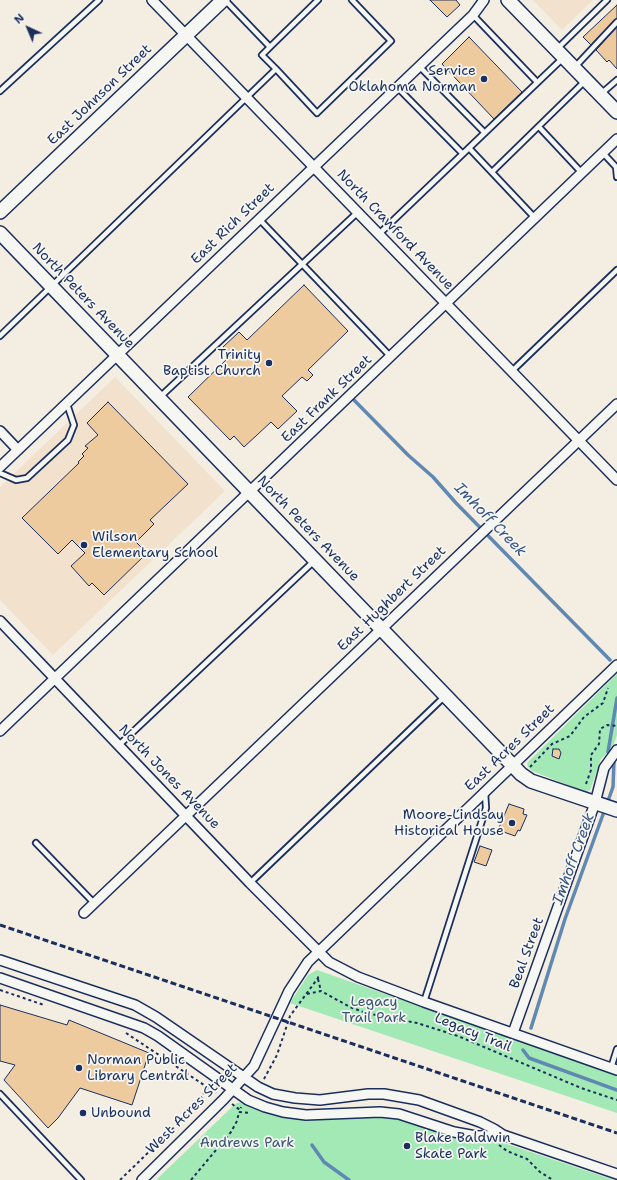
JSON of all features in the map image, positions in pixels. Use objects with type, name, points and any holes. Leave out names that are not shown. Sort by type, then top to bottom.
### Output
[{"type":"street","name":"North Crawford Avenue","points":[[152,0],[617,480]]},
{"type":"street","name":"East Johnson Street","points":[[0,212],[224,0]]},
{"type":"street","name":"East Rich Street","points":[[0,468],[473,15],[484,0]]},
{"type":"street","points":[[508,0],[617,112]]},
{"type":"street","name":"East Frank Street","points":[[0,731],[617,139]]},
{"type":"street","name":"North Peters Avenue","points":[[0,233],[512,766],[531,780],[615,809]]},
{"type":"street","name":"East Hughbert Street","points":[[84,913],[617,404]]},
{"type":"street","points":[[0,431],[18,450]]},
{"type":"street","name":"North Jones Avenue","points":[[0,621],[250,883],[329,962],[358,977],[424,1002],[614,1069]]},
{"type":"street","name":"East Acres Street","points":[[318,951],[617,665]]},
{"type":"street","name":"Beal Street","points":[[513,1033],[598,804],[604,768],[617,750]]},
{"type":"street","name":"West Acres Street","points":[[142,1180],[234,1090],[254,1066],[289,991],[308,962],[318,951]]},
{"type":"street","points":[[0,960],[135,1006],[156,1017],[258,1087],[273,1094],[320,1100],[373,1094],[407,1098],[480,1122],[503,1135],[617,1174]]},
{"type":"street","points":[[0,978],[144,1028],[158,1036],[248,1100],[283,1112],[326,1116],[380,1112],[399,1114],[454,1132],[476,1136],[503,1135]]},
{"type":"lane","points":[[0,91],[99,0]]},
{"type":"lane","points":[[224,0],[270,47]]},
{"type":"lane","points":[[318,0],[262,55],[317,112],[391,41],[352,0]]},
{"type":"lane","points":[[379,234],[538,82],[560,53],[607,0]]},
{"type":"lane","points":[[473,15],[538,82]]},
{"type":"lane","points":[[574,68],[617,22]]},
{"type":"lane","points":[[419,66],[484,133]]},
{"type":"lane","points":[[0,336],[246,97],[276,70]]},
{"type":"lane","points":[[492,172],[586,80]]},
{"type":"lane","points":[[600,95],[617,80]]},
{"type":"lane","points":[[397,87],[463,154]]},
{"type":"lane","points":[[539,127],[582,173]]},
{"type":"lane","points":[[469,148],[535,219]]},
{"type":"lane","points":[[603,153],[616,167],[617,177]]},
{"type":"lane","points":[[159,399],[358,212]]},
{"type":"lane","points":[[259,219],[391,357]]},
{"type":"lane","points":[[512,371],[617,270]]},
{"type":"lane","points":[[0,473],[16,480],[27,478],[68,440],[74,425],[67,404]]},
{"type":"lane","points":[[119,745],[315,560]]},
{"type":"lane","points":[[250,883],[445,695]]},
{"type":"lane","points":[[424,1002],[486,808],[485,792]]},
{"type":"lane","points":[[36,842],[94,903]]},
{"type":"lane","points":[[614,1069],[617,1049]]},
{"type":"lane","points":[[0,1094],[81,1180]]},
{"type":"path","points":[[533,764],[552,744],[570,736],[584,717],[603,703],[608,686]]},
{"type":"path","points":[[586,784],[591,770],[591,755],[599,744],[600,729],[607,725],[617,726]]},
{"type":"path","points":[[306,994],[321,991],[318,974]]},
{"type":"path","points":[[265,1078],[277,1055],[287,1022],[318,978]]},
{"type":"path","points":[[0,990],[46,1006]]},
{"type":"path","name":"Legacy Trail","points":[[321,991],[350,1007],[366,1013],[417,1023],[458,1036],[554,1077],[597,1094],[617,1100]]},
{"type":"path","points":[[119,1030],[137,1040],[212,1090]]},
{"type":"path","points":[[120,1180],[196,1107],[210,1083]]},
{"type":"path","points":[[191,1180],[231,1132],[237,1121],[240,1110],[253,1113]]},
{"type":"path","points":[[498,1144],[507,1151],[527,1159],[540,1172],[553,1180]]},
{"type":"shaded area","points":[[533,0],[593,0],[562,30]]},
{"type":"shaded area","name":"Wilson Elementary School","points":[[115,377],[225,491],[53,655],[0,600],[0,487]]},
{"type":"green space","points":[[617,674],[617,735],[613,747],[601,759],[590,790],[586,792],[532,771],[528,767],[527,763]]},
{"type":"green space","name":"Legacy Trail Park","points":[[317,970],[617,1075],[617,1113],[290,1003],[308,975]]},
{"type":"green space","name":"Andrews Park","points":[[243,1102],[280,1115],[310,1120],[385,1116],[476,1139],[501,1142],[614,1180],[156,1180],[232,1107],[237,1103]]},
{"type":"building","points":[[430,0],[456,0],[460,5],[447,17]]},
{"type":"building","points":[[617,5],[617,18],[591,45],[583,37]]},
{"type":"building","points":[[617,27],[617,69],[609,60],[607,62],[596,50]]},
{"type":"building","points":[[469,37],[522,92],[494,119],[442,64]]},
{"type":"building","name":"Trinity Baptist Church","points":[[304,285],[348,331],[308,370],[313,375],[307,381],[302,377],[282,396],[297,411],[278,429],[271,422],[244,447],[234,436],[230,440],[188,397],[231,355],[223,347],[239,332],[247,340]]},
{"type":"building","points":[[108,402],[188,484],[150,520],[154,524],[136,542],[147,553],[104,595],[92,583],[89,586],[71,566],[85,553],[72,540],[58,554],[22,518],[79,463],[78,462],[84,456],[82,454],[88,448],[85,446],[98,435],[87,423]]},
{"type":"building","points":[[553,749],[559,749],[561,753],[559,759],[552,756]]},
{"type":"building","name":"Moore-Lindsay Historical House","points":[[509,804],[524,809],[523,814],[527,815],[520,831],[518,830],[515,836],[498,830]]},
{"type":"building","points":[[480,846],[492,850],[486,866],[474,862]]},
{"type":"building","name":"Norman Public Library Central","points":[[0,1005],[67,1025],[69,1020],[149,1053],[132,1105],[80,1088],[58,1118],[48,1128],[4,1080],[15,1065],[0,1061]]},
{"type":"waterway","name":"Imhoff Creek","points":[[352,398],[408,455],[433,477],[456,503],[610,660]]},
{"type":"waterway","name":"Imhoff Creek","points":[[531,1028],[565,919],[613,787],[614,761],[608,752],[617,698]]},
{"type":"waterway","name":"Imhoff Creek","points":[[523,1050],[529,1058],[617,1090]]},
{"type":"waterway","points":[[312,1145],[324,1162],[349,1180]]},
{"type":"railway","points":[[0,925],[617,1133]]},
{"type":"place","name":"Service Oklahoma Norman","points":[[484,79]]},
{"type":"place","name":"Trinity Baptist Church","points":[[269,363]]},
{"type":"place","name":"Wilson Elementary School","points":[[84,545]]},
{"type":"place","name":"Moore-Lindsay Historical House","points":[[512,823]]},
{"type":"place","name":"Norman Public Library Central","points":[[79,1068]]},
{"type":"place","name":"Unbound","points":[[83,1113]]},
{"type":"place","name":"Blake Baldwin Skate Park","points":[[407,1146]]}]
